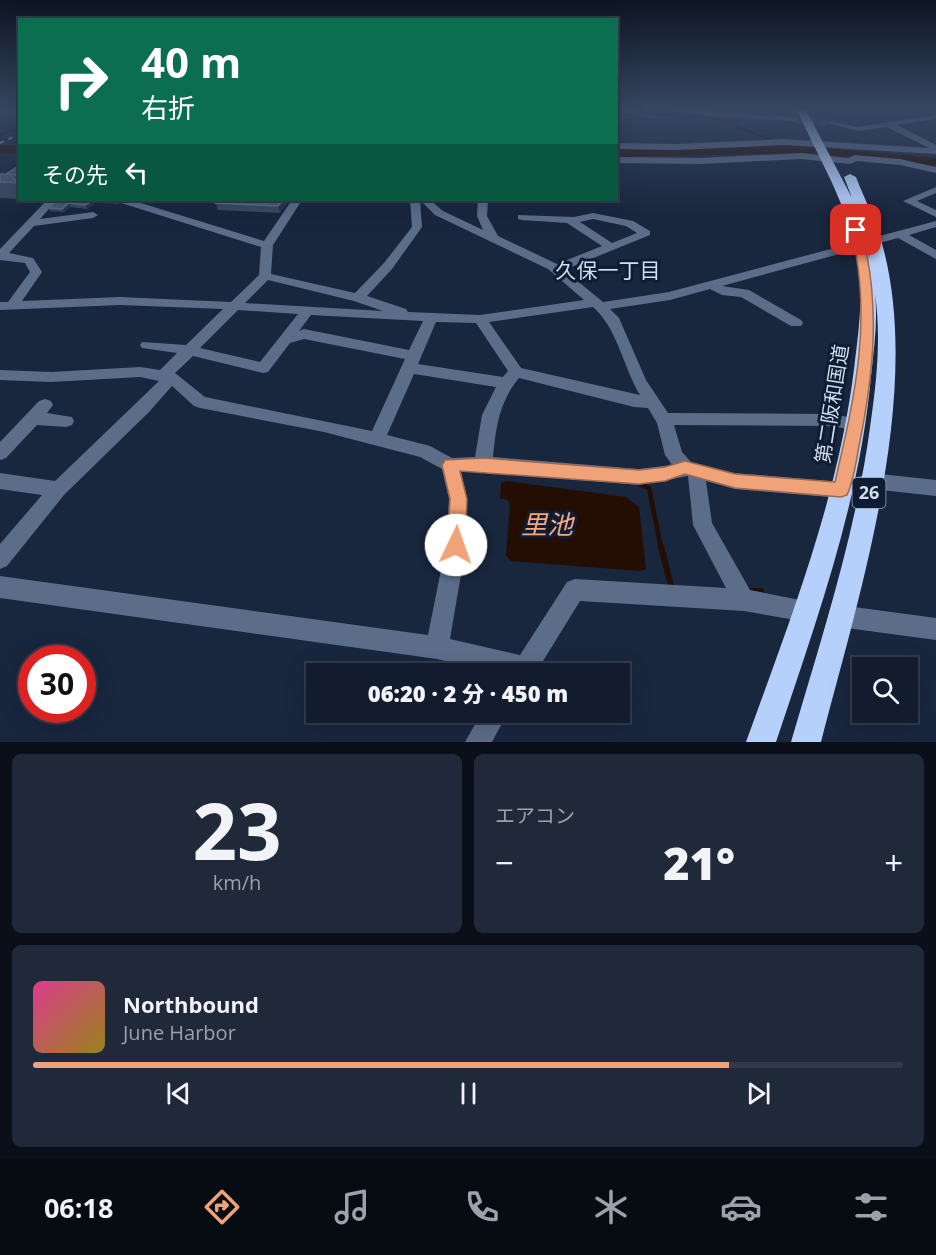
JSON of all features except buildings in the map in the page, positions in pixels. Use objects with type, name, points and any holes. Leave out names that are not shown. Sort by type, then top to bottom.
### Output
[{"type":"highway","name":"第二阪和国道","points":[[823,145],[835,156]]},
{"type":"highway","name":"第二阪和国道","points":[[806,742],[871,480],[882,418],[887,363],[884,285],[867,241],[847,200],[835,156],[829,145]]},
{"type":"highway","name":"第二阪和国道","points":[[761,742],[826,554],[856,425],[865,370],[869,314],[867,241]]},
{"type":"street","points":[[618,146],[728,145]]},
{"type":"street","points":[[841,145],[936,149]]},
{"type":"street","points":[[618,160],[700,161],[801,156],[850,161],[855,158],[895,161],[936,170]]},
{"type":"street","points":[[936,190],[908,201],[936,214]]},
{"type":"street","points":[[1,255],[51,201]]},
{"type":"street","points":[[125,201],[267,246]]},
{"type":"street","points":[[0,559],[58,489],[143,408],[190,350],[265,276],[267,246],[296,201]]},
{"type":"street","points":[[358,298],[388,266],[417,227],[415,201]]},
{"type":"street","points":[[426,201],[439,213],[556,270],[612,318],[626,354],[651,402],[663,418],[674,455],[691,470],[703,525],[744,600]]},
{"type":"street","points":[[483,201],[482,216],[493,238]]},
{"type":"street","points":[[32,223],[93,215]]},
{"type":"street","points":[[522,217],[570,220],[592,216],[629,223],[646,233],[556,270]]},
{"type":"street","points":[[570,220],[612,247]]},
{"type":"street","points":[[6,306],[120,301],[237,305],[424,318],[480,319],[670,296],[936,224]]},
{"type":"street","points":[[899,234],[936,255]]},
{"type":"street","points":[[1,255],[29,261],[36,272],[6,306]]},
{"type":"street","points":[[265,276],[358,298],[424,318]]},
{"type":"street","points":[[712,285],[722,291],[744,293],[796,323]]},
{"type":"street","points":[[147,345],[190,350],[263,368],[307,311]]},
{"type":"street","points":[[376,439],[396,405],[424,318]]},
{"type":"street","points":[[480,319],[511,377]]},
{"type":"street","points":[[285,340],[304,334],[410,362],[651,402]]},
{"type":"street","points":[[0,375],[51,377],[140,372],[167,376],[200,402],[424,451],[450,465],[483,465],[639,477],[691,470],[735,481],[841,490],[871,480],[936,488]]},
{"type":"street","points":[[483,465],[489,410],[511,377]]},
{"type":"street","points":[[0,453],[45,405]]},
{"type":"street","points":[[33,418],[66,421]]},
{"type":"street","points":[[663,418],[833,420],[856,425]]},
{"type":"street","points":[[437,648],[456,545],[458,499],[450,465]]},
{"type":"street","points":[[0,481],[58,489]]},
{"type":"street","points":[[0,587],[437,648],[493,663]]},
{"type":"street","points":[[528,663],[575,590],[744,600],[807,611]]},
{"type":"street","points":[[839,616],[936,629]]},
{"type":"street","points":[[478,742],[489,723]]},
{"type":"water","name":"里池","points":[[506,481],[626,497],[639,507],[646,569],[640,571],[511,561],[506,555],[510,507],[508,500],[500,498],[501,483]]},
{"type":"waterway","points":[[783,145],[789,149]]},
{"type":"waterway","points":[[0,149],[18,149]]},
{"type":"waterway","points":[[618,153],[808,149],[936,162]]},
{"type":"waterway","points":[[639,484],[649,488],[661,548]]},
{"type":"waterway","points":[[661,547],[671,585]]},
{"type":"waterway","points":[[751,591],[761,591]]},
{"type":"district","name":"久保一丁目","points":[[608,271]]},
{"type":"route","points":[[456,545],[458,499],[450,465],[483,465],[639,477],[665,474],[685,468],[735,481],[841,490],[858,415],[865,370],[869,314],[866,268],[856,230]]}]
